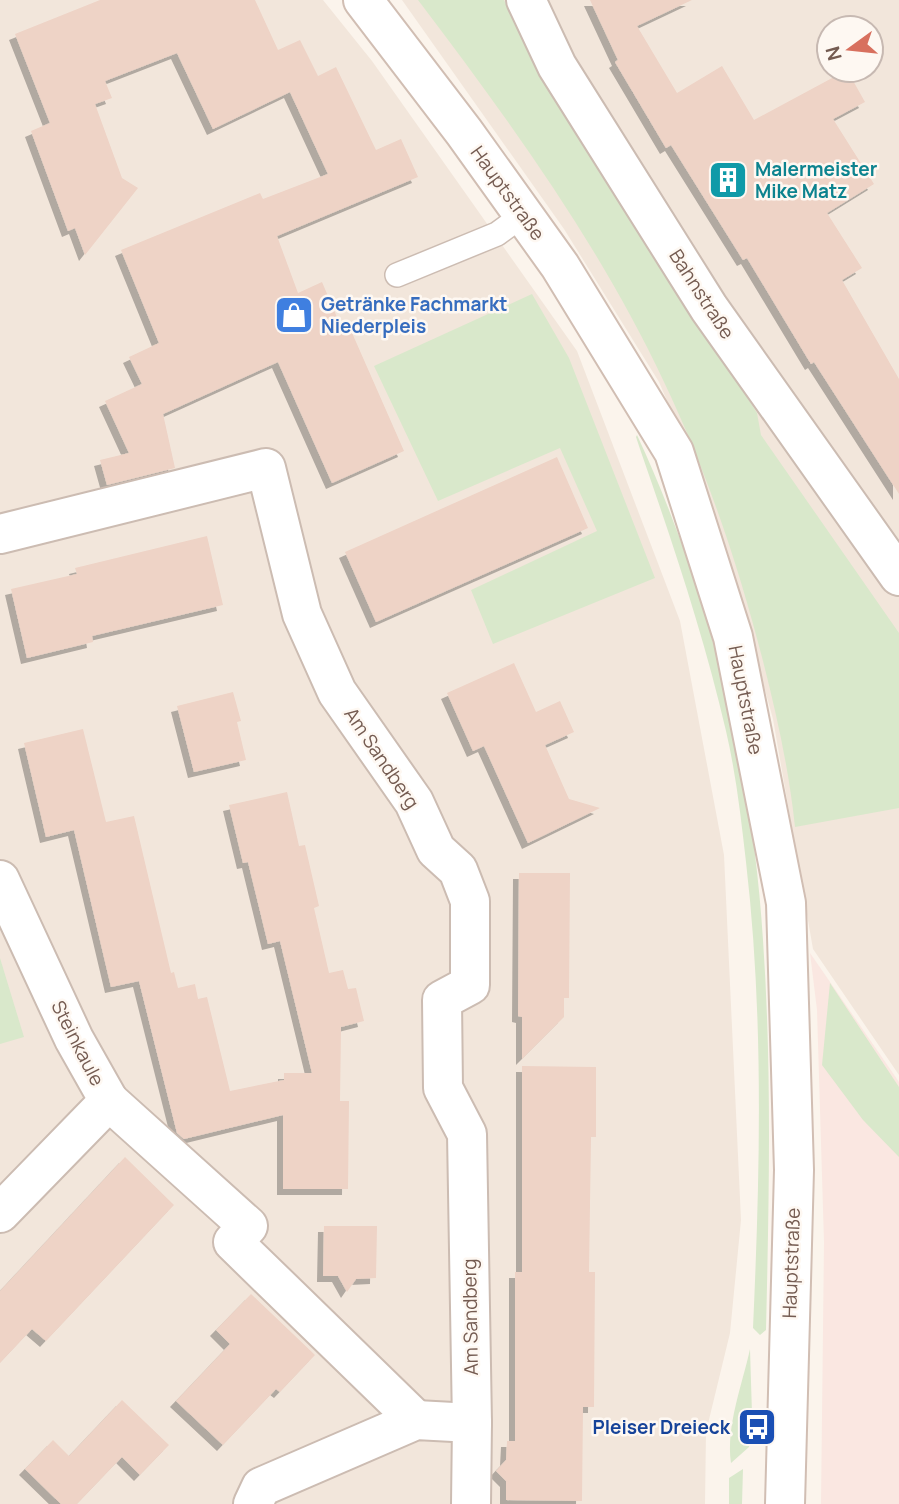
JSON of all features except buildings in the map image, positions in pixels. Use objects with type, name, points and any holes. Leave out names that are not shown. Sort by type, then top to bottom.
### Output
[{"type":"street","name":"Hauptstraße","points":[[363,0],[560,266],[674,452],[733,637],[786,903],[794,1170],[784,1492]]},
{"type":"street","name":"Bahnstraße","points":[[526,0],[557,66],[709,308],[899,576]]},
{"type":"street","name":"Am Sandberg","points":[[0,534],[266,468],[302,614],[337,692],[414,802],[436,850],[458,870],[470,901],[470,985],[442,1000],[442,1013],[443,1088],[467,1134],[471,1504]]},
{"type":"street","name":"Steinkaule","points":[[0,880],[74,1039],[109,1101],[0,1213]]},
{"type":"street","points":[[109,1101],[248,1226],[233,1242],[416,1420]]},
{"type":"street","points":[[253,1504],[261,1487],[416,1420],[472,1423]]},
{"type":"lane","points":[[397,275],[498,233],[523,215]]},
{"type":"shaded area","points":[[0,0],[323,0],[372,61],[577,351],[680,621],[724,855],[741,1220],[730,1333],[706,1432],[705,1504],[0,1504]]},
{"type":"shaded area","points":[[402,0],[899,0],[899,1075],[813,949],[773,719],[708,496],[659,382],[564,229]]},
{"type":"shaded area","points":[[810,953],[899,1082],[899,1504],[821,1504],[824,1242],[817,1010]]},
{"type":"green space","points":[[418,0],[504,0],[535,64],[757,413],[761,435],[899,633],[899,808],[795,827],[782,743],[753,625],[720,519],[680,416],[639,331],[582,233],[519,137]]},
{"type":"green space","points":[[532,294],[569,358],[655,578],[493,644],[471,590],[597,531],[560,448],[438,501],[374,366]]},
{"type":"green space","points":[[637,435],[686,556],[706,618],[738,746],[749,810],[763,940],[768,1037],[766,1330],[760,1335],[753,1328],[759,1153],[756,978],[738,796],[726,731],[708,660]]},
{"type":"green space","points":[[0,958],[24,1037],[0,1044]]},
{"type":"green space","points":[[830,983],[899,1087],[899,1157],[863,1120],[822,1065]]},
{"type":"green space","points":[[750,1349],[752,1414],[742,1414],[741,1440],[750,1441],[749,1447],[731,1463],[733,1420]]},
{"type":"green space","points":[[743,1469],[742,1504],[729,1504],[729,1478]]},
{"type":"place","name":"Malermeister Mike Matz","points":[[728,180]]},
{"type":"place","name":"Getränke Fachmarkt Niederpleis","points":[[294,315]]},
{"type":"place","name":"Pleiser Dreieck","points":[[757,1427]]}]
